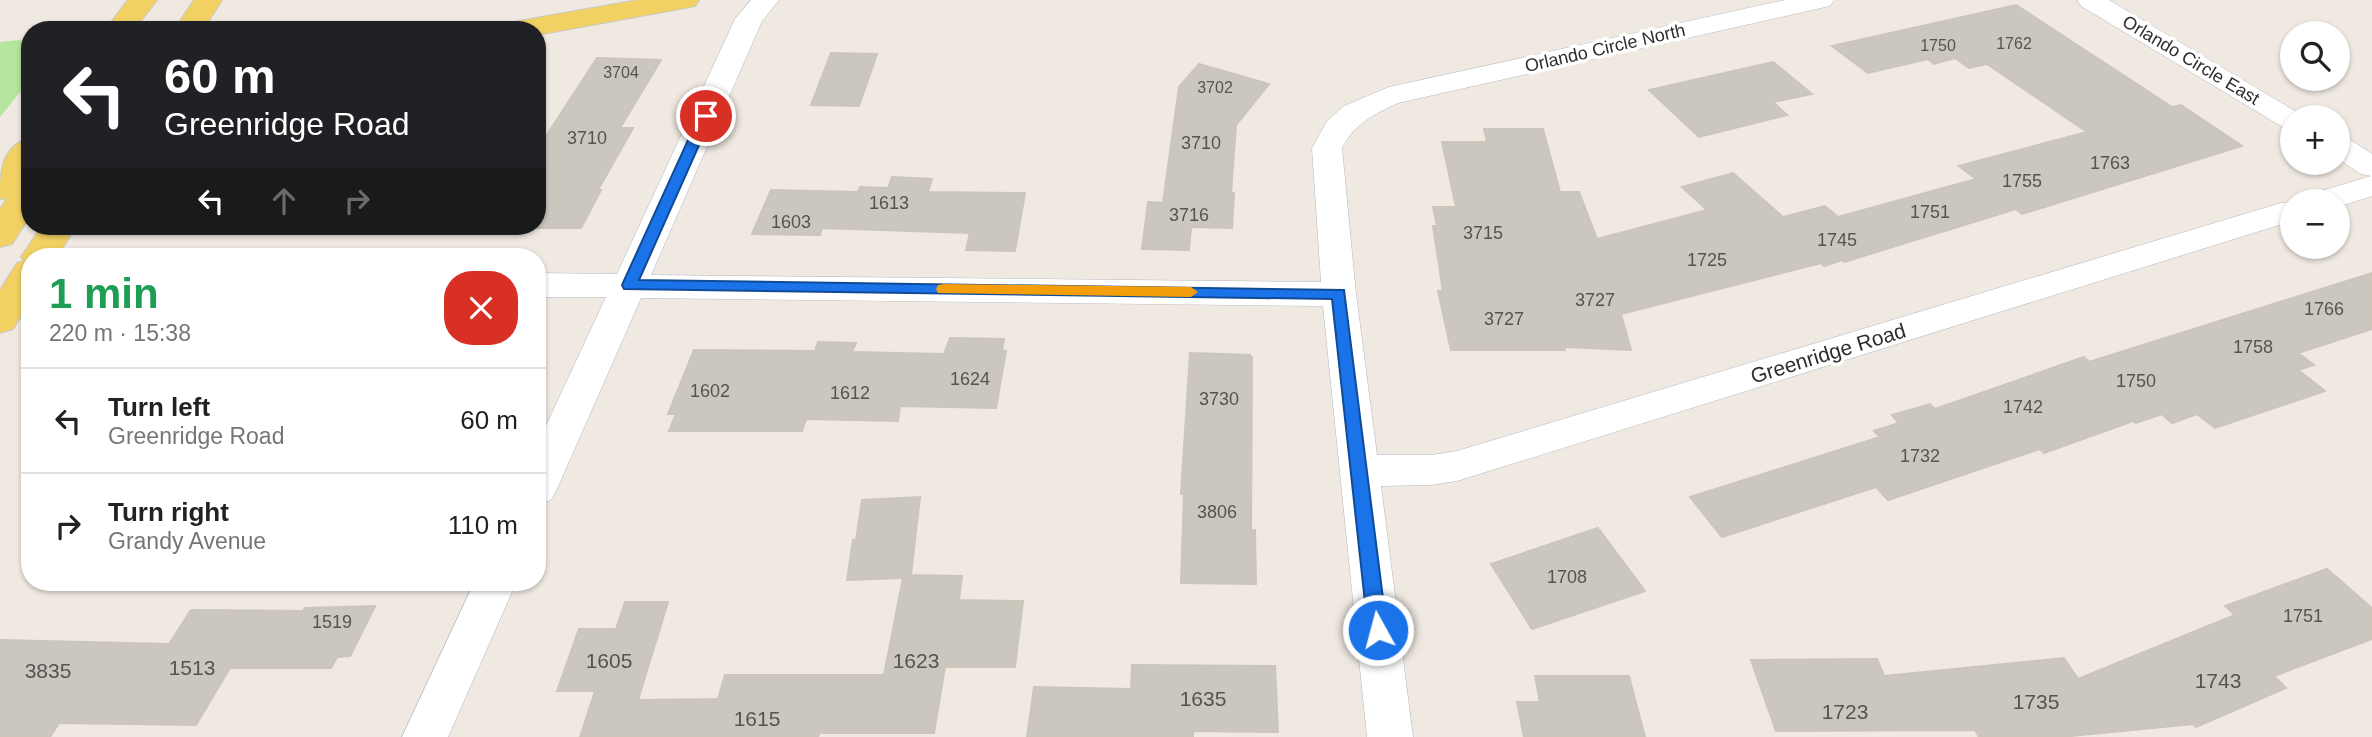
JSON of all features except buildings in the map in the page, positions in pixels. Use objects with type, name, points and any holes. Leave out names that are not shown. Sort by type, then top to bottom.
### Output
[{"type":"main road","points":[[126,21],[143,0]]},
{"type":"main road","points":[[194,21],[208,0]]},
{"type":"main road","points":[[546,25],[685,0]]},
{"type":"main road","points":[[0,190],[21,161]]},
{"type":"main road","points":[[0,236],[21,202]]},
{"type":"main road","points":[[0,320],[21,278]]},
{"type":"street","points":[[546,469],[749,19],[766,0]]},
{"type":"street","name":"Orlando Circle North","points":[[1390,737],[1339,293],[1327,148],[1338,127],[1355,112],[1389,96],[1821,0]]},
{"type":"street","name":"Orlando Circle East","points":[[2090,0],[2280,113]]},
{"type":"street","points":[[2350,153],[2372,166]]},
{"type":"street","points":[[2350,193],[2372,186]]},
{"type":"street","name":"Greenridge Road","points":[[1359,471],[1431,470],[1457,466],[2280,214]]},
{"type":"street","points":[[546,285],[1339,293]]},
{"type":"street","points":[[425,737],[491,591]]},
{"type":"green space","points":[[21,40],[21,91],[0,117],[0,42]]},
{"type":"slow traffic","points":[[944,289],[1191,292]]},
{"type":"route","points":[[706,116],[629,285],[1339,293],[1378,630]]}]
